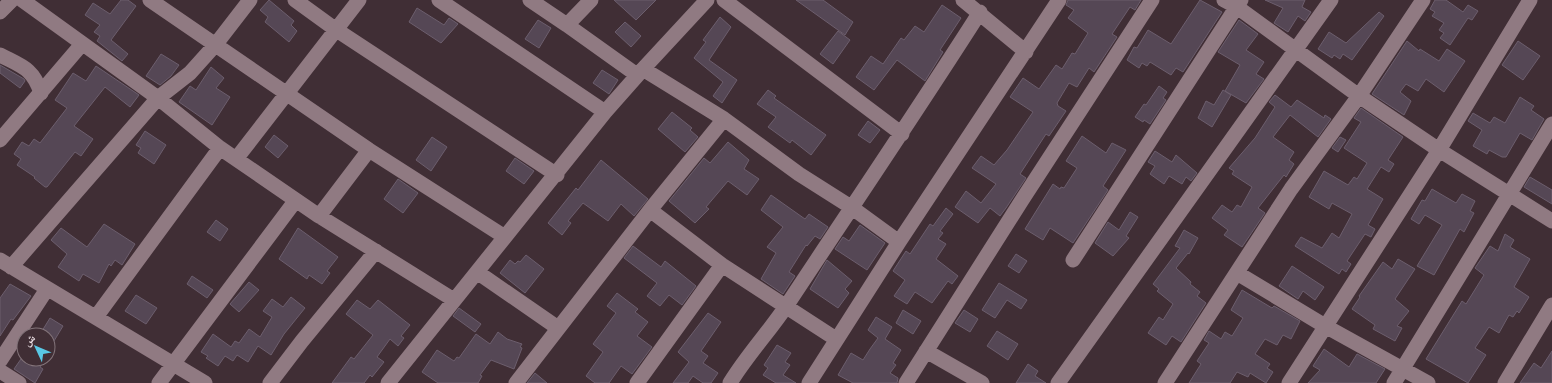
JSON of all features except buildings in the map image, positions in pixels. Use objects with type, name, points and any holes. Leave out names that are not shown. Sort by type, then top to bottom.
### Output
[{"type":"street","points":[[0,12],[12,0]]},
{"type":"street","points":[[22,0],[158,98],[220,148],[319,216],[454,300]]},
{"type":"street","points":[[150,0],[370,150],[505,237]]},
{"type":"street","points":[[205,383],[6,264],[158,98],[190,73],[216,44],[250,0]]},
{"type":"street","points":[[295,0],[335,29],[557,175]]},
{"type":"street","points":[[236,159],[286,92],[359,0]]},
{"type":"street","points":[[439,0],[605,112]]},
{"type":"street","points":[[530,0],[640,72],[724,119],[799,174],[851,207],[899,242]]},
{"type":"street","points":[[567,25],[591,0]]},
{"type":"street","points":[[388,383],[505,237],[557,175],[605,112],[707,0]]},
{"type":"street","points":[[724,0],[902,134]]},
{"type":"street","points":[[963,0],[980,12],[1026,52]]},
{"type":"street","points":[[809,383],[899,242],[1059,0]]},
{"type":"street","points":[[906,383],[1022,200],[1152,0]]},
{"type":"street","points":[[1224,0],[1239,4],[1295,49],[1359,96],[1439,150],[1552,221]]},
{"type":"street","points":[[1058,383],[1331,0]]},
{"type":"street","points":[[1165,383],[1303,172],[1359,96],[1423,0]]},
{"type":"street","points":[[1289,383],[1439,150],[1530,0]]},
{"type":"street","points":[[1073,260],[1239,4]]},
{"type":"street","points":[[730,383],[749,353],[785,307],[851,207],[902,134],[980,12]]},
{"type":"street","points":[[0,140],[82,44]]},
{"type":"street","points":[[0,55],[31,72],[41,93]]},
{"type":"street","points":[[516,383],[650,210],[724,119]]},
{"type":"street","points":[[1394,383],[1552,124]]},
{"type":"street","points":[[96,318],[220,148]]},
{"type":"street","points":[[319,216],[370,150]]},
{"type":"street","points":[[159,383],[172,363],[296,200]]},
{"type":"street","points":[[650,210],[722,265],[836,339]]},
{"type":"street","points":[[270,383],[302,340],[376,251]]},
{"type":"street","points":[[637,383],[722,265]]},
{"type":"street","points":[[477,272],[558,328]]},
{"type":"street","points":[[1237,273],[1325,326],[1428,383]]},
{"type":"street","points":[[0,361],[47,289]]},
{"type":"street","points":[[1505,383],[1552,305]]},
{"type":"street","points":[[926,351],[982,383]]},
{"type":"street","points":[[0,371],[20,383]]}]
